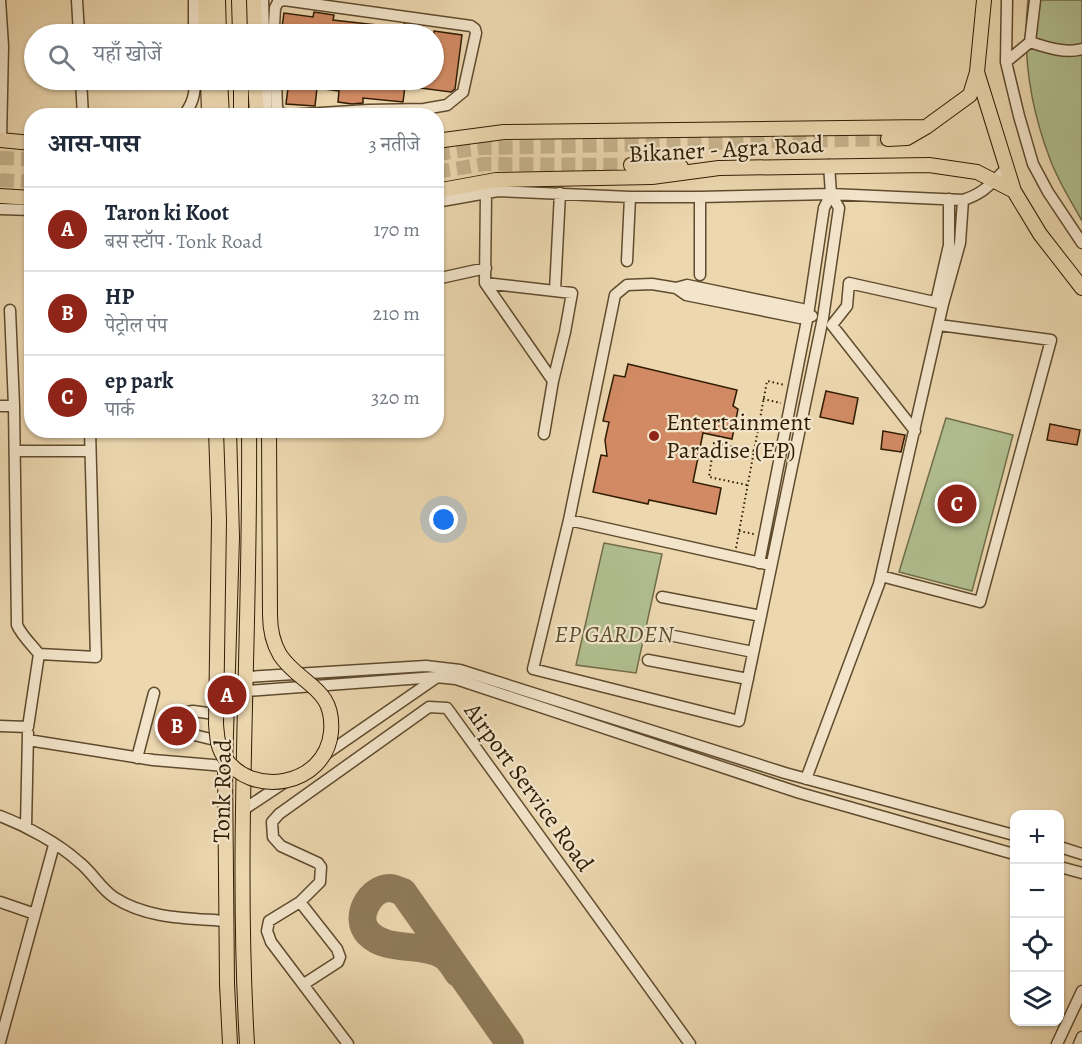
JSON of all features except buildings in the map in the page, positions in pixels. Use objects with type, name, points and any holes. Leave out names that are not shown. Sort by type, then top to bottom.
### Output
[{"type":"main road","points":[[205,0],[206,24]]},
{"type":"main road","points":[[218,0],[219,24]]},
{"type":"main road","points":[[239,0],[240,24]]},
{"type":"main road","points":[[254,0],[263,24]]},
{"type":"main road","points":[[888,139],[907,138],[969,95],[977,72],[984,0]]},
{"type":"main road","points":[[977,72],[1014,191],[1040,234],[1082,288]]},
{"type":"main road","points":[[209,90],[209,108]]},
{"type":"main road","points":[[221,90],[222,108]]},
{"type":"main road","points":[[240,90],[241,108]]},
{"type":"main road","points":[[256,90],[257,108]]},
{"type":"main road","points":[[205,108],[209,95]]},
{"type":"main road","name":"Bikaner - Agra Road","points":[[444,140],[504,132],[926,127]]},
{"type":"main road","points":[[0,140],[24,142]]},
{"type":"main road","points":[[631,165],[719,168]]},
{"type":"main road","name":"Bikaner - Agra Road","points":[[444,190],[496,180],[652,177],[719,168],[929,165],[977,172],[1014,191]]},
{"type":"main road","points":[[0,196],[24,198]]},
{"type":"main road","points":[[216,438],[219,520],[216,724],[219,747],[228,761],[242,774],[271,783],[292,780],[315,765],[322,757],[331,735],[331,722],[326,700],[280,655],[272,636],[269,438]]},
{"type":"main road","name":"Tonk Road","points":[[229,438],[232,537],[225,766],[226,984],[230,1044]]},
{"type":"main road","name":"Tonk Road","points":[[247,1044],[244,988],[243,810],[250,539],[249,438]]},
{"type":"street","points":[[0,0],[3,46],[0,140]]},
{"type":"street","points":[[77,0],[78,24]]},
{"type":"street","points":[[194,0],[194,24]]},
{"type":"street","points":[[263,0],[265,24]]},
{"type":"street","points":[[268,24],[274,8],[278,2],[284,0],[471,26],[476,33],[463,92],[447,105],[437,108]]},
{"type":"street","points":[[1007,0],[1006,62],[1033,164],[1048,192],[1082,243]]},
{"type":"street","points":[[1006,62],[1030,42],[1035,0]]},
{"type":"street","points":[[1030,42],[1048,48],[1076,51],[1082,49]]},
{"type":"street","points":[[82,90],[83,108]]},
{"type":"street","points":[[188,108],[195,90]]},
{"type":"street","points":[[266,90],[267,108]]},
{"type":"street","points":[[276,90],[277,108]]},
{"type":"street","points":[[822,318],[808,315],[800,318],[686,294],[676,288],[652,284],[627,285],[615,295],[569,520],[533,669],[739,721],[822,318],[839,208],[831,194],[829,165]]},
{"type":"street","points":[[444,201],[498,191],[630,197],[831,194],[963,200],[987,189],[1007,168]]},
{"type":"street","points":[[486,193],[485,283],[553,381]]},
{"type":"street","points":[[555,291],[560,193]]},
{"type":"street","points":[[760,558],[808,315],[824,208],[831,194]]},
{"type":"street","points":[[627,261],[630,197]]},
{"type":"street","points":[[700,197],[700,275]]},
{"type":"street","points":[[806,779],[881,576],[939,325],[949,245],[949,199]]},
{"type":"street","points":[[940,303],[960,243],[963,200]]},
{"type":"street","points":[[0,209],[24,210]]},
{"type":"street","points":[[444,277],[486,268]]},
{"type":"street","points":[[485,283],[572,292],[544,434]]},
{"type":"street","points":[[915,431],[832,326],[847,306],[849,283],[940,303]]},
{"type":"street","points":[[10,310],[14,406],[17,625],[20,632],[27,637],[39,654],[28,727],[26,827]]},
{"type":"street","points":[[881,576],[980,602],[1051,340],[939,325]]},
{"type":"street","points":[[0,406],[14,406]]},
{"type":"street","points":[[39,654],[96,657],[90,438]]},
{"type":"street","points":[[15,451],[90,451]]},
{"type":"street","points":[[569,520],[760,558],[772,566]]},
{"type":"street","points":[[662,597],[761,616]]},
{"type":"street","points":[[654,632],[753,652]]},
{"type":"street","points":[[648,660],[748,679]]},
{"type":"street","points":[[247,684],[426,666],[460,669],[806,779],[1010,834]]},
{"type":"street","points":[[243,810],[436,677]]},
{"type":"street","points":[[247,684],[436,677],[456,679],[800,793],[1010,853]]},
{"type":"street","points":[[137,758],[154,693]]},
{"type":"street","name":"Airport Service Road","points":[[348,1044],[271,942],[267,931],[269,921],[300,902],[320,882],[321,867],[318,863],[281,846],[273,837],[272,822],[279,814],[429,707],[447,708],[690,1044]]},
{"type":"street","points":[[226,716],[193,711],[187,712],[181,722],[182,729],[186,733],[226,742]]},
{"type":"street","points":[[0,726],[28,727]]},
{"type":"street","points":[[28,740],[137,758],[225,766]]},
{"type":"street","points":[[0,816],[26,827],[79,861],[114,897],[157,915],[226,921]]},
{"type":"street","points":[[0,1042],[5,1003],[35,914],[54,845]]},
{"type":"street","points":[[1064,849],[1082,854]]},
{"type":"street","points":[[1064,868],[1082,873]]},
{"type":"street","points":[[0,902],[35,914]]},
{"type":"street","points":[[300,902],[337,949],[340,957],[338,962],[304,984]]},
{"type":"street","points":[[1056,1044],[1082,991]]},
{"type":"street","points":[[1079,1044],[1082,1037]]},
{"type":"path","points":[[760,558],[736,548],[767,381],[794,387]]},
{"type":"path","points":[[764,399],[790,405]]},
{"type":"path","points":[[747,485],[709,477],[714,443],[754,451]]},
{"type":"path","points":[[739,531],[764,536]]},
{"type":"green space","points":[[1028,0],[1082,0],[1082,221],[1053,167],[1033,101],[1026,41]]},
{"type":"green space","points":[[946,418],[1013,435],[972,591],[899,572]]},
{"type":"green space","name":"EP GARDEN","points":[[604,543],[662,554],[636,673],[576,665]]},
{"type":"taxiway","points":[[458,973],[448,959],[435,951],[385,943],[368,933],[364,927],[363,912],[370,898],[382,889],[392,888],[403,892],[510,1044]]},
{"type":"tunnel","points":[[444,153],[482,148],[888,139]]},
{"type":"tunnel","points":[[0,158],[24,159]]},
{"type":"tunnel","points":[[444,171],[484,164],[631,165]]},
{"type":"tunnel","points":[[0,180],[24,182]]},
{"type":"place","name":"Entertainment Paradise (EP)","points":[[654,436]]},
{"type":"place","name":"ep park","points":[[957,504]]},
{"type":"place","name":"Taron ki Koot","points":[[227,695]]},
{"type":"place","name":"HP","points":[[177,726]]}]
